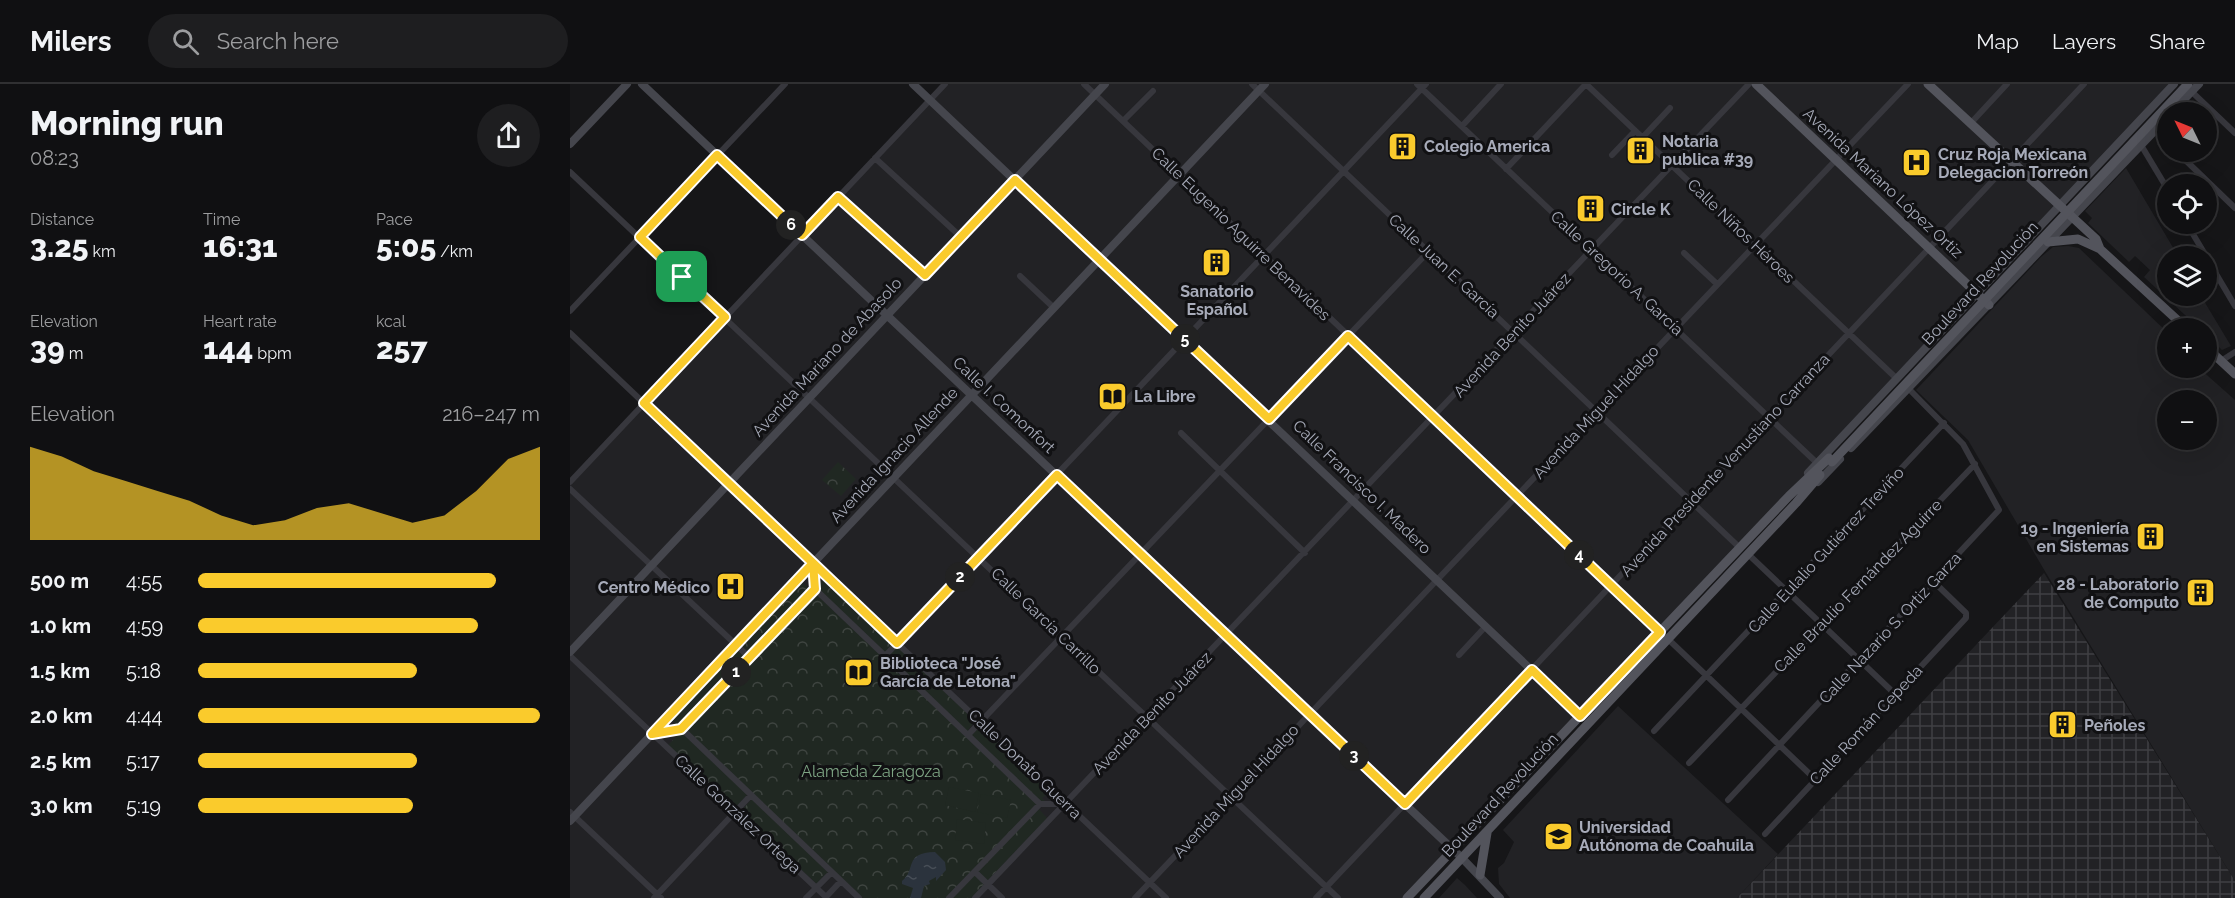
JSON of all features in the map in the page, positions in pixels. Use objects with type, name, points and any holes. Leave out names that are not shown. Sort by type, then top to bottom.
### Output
[{"type":"main road","name":"Avenida Mariano López Ortiz","points":[[1756,84],[1989,305]]},
{"type":"main road","points":[[1928,84],[2096,239],[2100,249]]},
{"type":"main road","name":"Boulevard Revolución","points":[[1424,898],[1748,554],[1792,500],[2181,84]]},
{"type":"main road","name":"Boulevard Revolución","points":[[1830,460],[2190,88]]},
{"type":"main road","points":[[2048,242],[2078,239],[2100,249],[2175,318]]},
{"type":"main road","points":[[2217,357],[2235,374]]},
{"type":"main road","points":[[1407,898],[1740,548],[1792,500]]},
{"type":"main road","points":[[1480,875],[1487,831]]},
{"type":"street","points":[[570,144],[627,84]]},
{"type":"street","name":"Calle I. Comonfort","points":[[642,84],[1453,849],[1500,898]]},
{"type":"street","points":[[570,311],[784,84]]},
{"type":"street","name":"Calle Francisco I. Madero","points":[[913,84],[1356,501],[1580,716]]},
{"type":"street","points":[[570,482],[945,84]]},
{"type":"street","name":"Calle Eugenio Aguirre Benavides","points":[[1084,84],[1660,632]]},
{"type":"street","name":"Avenida Mariano de Abasolo","points":[[570,654],[651,565],[1105,84]]},
{"type":"street","points":[[1462,126],[1502,84]]},
{"type":"street","points":[[1506,169],[1586,84]]},
{"type":"street","name":"Calle Niños Héroes","points":[[1586,84],[1896,378]]},
{"type":"street","name":"Avenida Benito Juárez","points":[[975,898],[1356,501],[1749,84]]},
{"type":"street","name":"Avenida Miguel Hidalgo","points":[[1135,898],[1908,84]]},
{"type":"street","points":[[1970,124],[2007,84]]},
{"type":"street","name":"Avenida Presidente Venustiano Carranza","points":[[1316,898],[2084,84]]},
{"type":"street","points":[[1792,500],[1817,463],[2174,84]]},
{"type":"street","name":"Boulevard Revolución","points":[[2180,102],[2190,88],[2199,84]]},
{"type":"street","points":[[885,656],[1265,256],[1422,85]]},
{"type":"street","name":"Calle Gregorio A. García","points":[[1422,85],[1506,169],[1817,463]]},
{"type":"street","name":"Calle Juan E. García","points":[[1258,86],[1344,171],[1740,548]]},
{"type":"street","name":"Avenida Ignacio Allende","points":[[571,816],[652,734],[1054,308],[1179,175],[1258,86]]},
{"type":"street","points":[[2190,88],[2235,133]]},
{"type":"street","points":[[1123,121],[1153,91]]},
{"type":"street","points":[[1642,138],[1670,108]]},
{"type":"street","name":"Boulevard Revolución","points":[[1792,500],[1909,389],[2155,130]]},
{"type":"street","points":[[1612,155],[1635,131]]},
{"type":"street","points":[[2141,145],[2158,174]]},
{"type":"street","points":[[875,158],[961,237]]},
{"type":"street","points":[[2102,159],[2105,167],[2116,172]]},
{"type":"street","points":[[2187,162],[2235,208]]},
{"type":"street","name":"Calle García Carrillo","points":[[570,172],[895,476],[1338,898]]},
{"type":"street","points":[[838,197],[925,275]]},
{"type":"street","points":[[968,735],[1429,251]]},
{"type":"street","points":[[1683,254],[1717,284]]},
{"type":"street","points":[[2217,274],[2234,301]]},
{"type":"street","points":[[1020,276],[1054,308]]},
{"type":"street","name":"Calle Donato Guerra","points":[[570,333],[1166,898]]},
{"type":"street","points":[[2221,361],[2235,352]]},
{"type":"street","points":[[1909,389],[1963,444],[1975,464]]},
{"type":"street","name":"Calle Eulalio Gutiérrez Treviño","points":[[1654,731],[1944,423]]},
{"type":"street","points":[[1181,433],[1305,553]]},
{"type":"street","name":"Calle Nazario S. Ortiz Garza","points":[[1728,800],[1999,510],[1975,464]]},
{"type":"street","name":"Calle Braulio Fernández Aguirre","points":[[1689,763],[1975,464]]},
{"type":"street","points":[[570,489],[749,657]]},
{"type":"street","points":[[1748,554],[1894,694]]},
{"type":"street","points":[[652,734],[681,729],[815,589],[813,563]]},
{"type":"street","name":"Calle Román Cepeda","points":[[1765,834],[1966,616],[1933,581]]},
{"type":"street","name":"Calle Donato Guerra","points":[[815,589],[1040,804],[949,898]]},
{"type":"street","points":[[1459,655],[1486,626]]},
{"type":"street","points":[[1668,639],[1815,779]]},
{"type":"street","name":"Calle González Ortega","points":[[570,654],[826,898]]},
{"type":"street","points":[[681,729],[859,898]]},
{"type":"street","points":[[571,816],[658,897],[751,795]]},
{"type":"street","points":[[1040,804],[1066,804]]},
{"type":"street","points":[[806,898],[832,872]]},
{"type":"street","points":[[975,872],[1002,898]]},
{"type":"street","points":[[826,898],[841,881]]},
{"type":"shaded area","points":[[947,84],[2175,84],[1410,898],[570,898],[570,484]]},
{"type":"shaded area","points":[[2126,168],[2157,220],[2157,234],[2165,234],[2172,246],[2157,246],[2157,289],[2144,277],[2150,270],[2135,256],[2129,262],[2088,223],[2092,218],[2085,211]]},
{"type":"shaded area","points":[[2053,247],[2079,248],[2157,322],[2157,378],[2210,378],[2235,400],[2235,881],[2046,573],[1968,440],[1916,390]]},
{"type":"shaded area","points":[[2175,306],[2207,306],[2214,318],[2188,318]]},
{"type":"shaded area","points":[[2217,323],[2231,346],[2222,350],[2217,345]]},
{"type":"shaded area","points":[[2044,573],[2235,881],[2235,898],[1737,898]]},
{"type":"shaded area","points":[[1618,706],[1778,854],[1737,898],[1510,898],[1499,884],[1498,868],[1504,863],[1514,842],[1503,830]]},
{"type":"shaded area","points":[[1457,878],[1465,885],[1477,898],[1439,898]]},
{"type":"green space","points":[[838,462],[856,479],[841,496],[822,480]]},
{"type":"green space","name":"Alameda Zaragoza","points":[[825,577],[975,721],[968,730],[973,734],[980,726],[1050,792],[1042,798],[1045,801],[1038,808],[1047,818],[971,898],[863,898],[687,731],[819,591],[816,588]]},
{"type":"green space","points":[[801,581],[811,590],[679,727],[669,718]]},
{"type":"green space","points":[[682,731],[747,795],[734,809],[668,745]]},
{"type":"green space","points":[[949,787],[979,793],[975,812],[945,805]]},
{"type":"green space","points":[[981,794],[1011,800],[1007,818],[977,812]]},
{"type":"green space","points":[[752,799],[828,872],[817,884],[739,813]]},
{"type":"green space","points":[[957,819],[986,823],[984,844],[955,840]]},
{"type":"water","points":[[935,852],[945,862],[946,870],[936,881],[936,877],[929,881],[930,884],[924,886],[921,898],[910,898],[913,888],[902,884],[902,881],[909,872],[914,858]]},
{"type":"place","name":"Colegio America","points":[[1403,146]]},
{"type":"place","name":"Notaria publica #39","points":[[1641,150]]},
{"type":"place","name":"Cruz Roja Mexicana Delegacion Torreón","points":[[1917,163]]},
{"type":"place","name":"Circle K","points":[[1590,209]]},
{"type":"place","name":"Sanatorio Español","points":[[1217,263]]},
{"type":"place","name":"La Libre","points":[[1113,396]]},
{"type":"place","name":"19 - Ingeniería en Sistemas","points":[[2150,537]]},
{"type":"place","name":"Centro Médico","points":[[731,587]]},
{"type":"place","name":"28 - Laboratorio de Computo","points":[[2200,593]]},
{"type":"place","name":"Biblioteca \"José García de Letona\"","points":[[859,672]]},
{"type":"place","name":"Peñoles","points":[[2063,725]]},
{"type":"place","name":"Universidad Autónoma de Coahuila","points":[[1558,836]]},
{"type":"route","points":[[682,277],[640,237],[717,155],[802,235],[838,197],[925,275],[1015,180],[1269,419],[1348,336],[1660,632],[1580,716],[1532,670],[1405,804],[1057,475],[897,643],[813,563],[652,734],[681,729],[815,589],[813,563],[644,403],[725,317],[682,277]]}]
